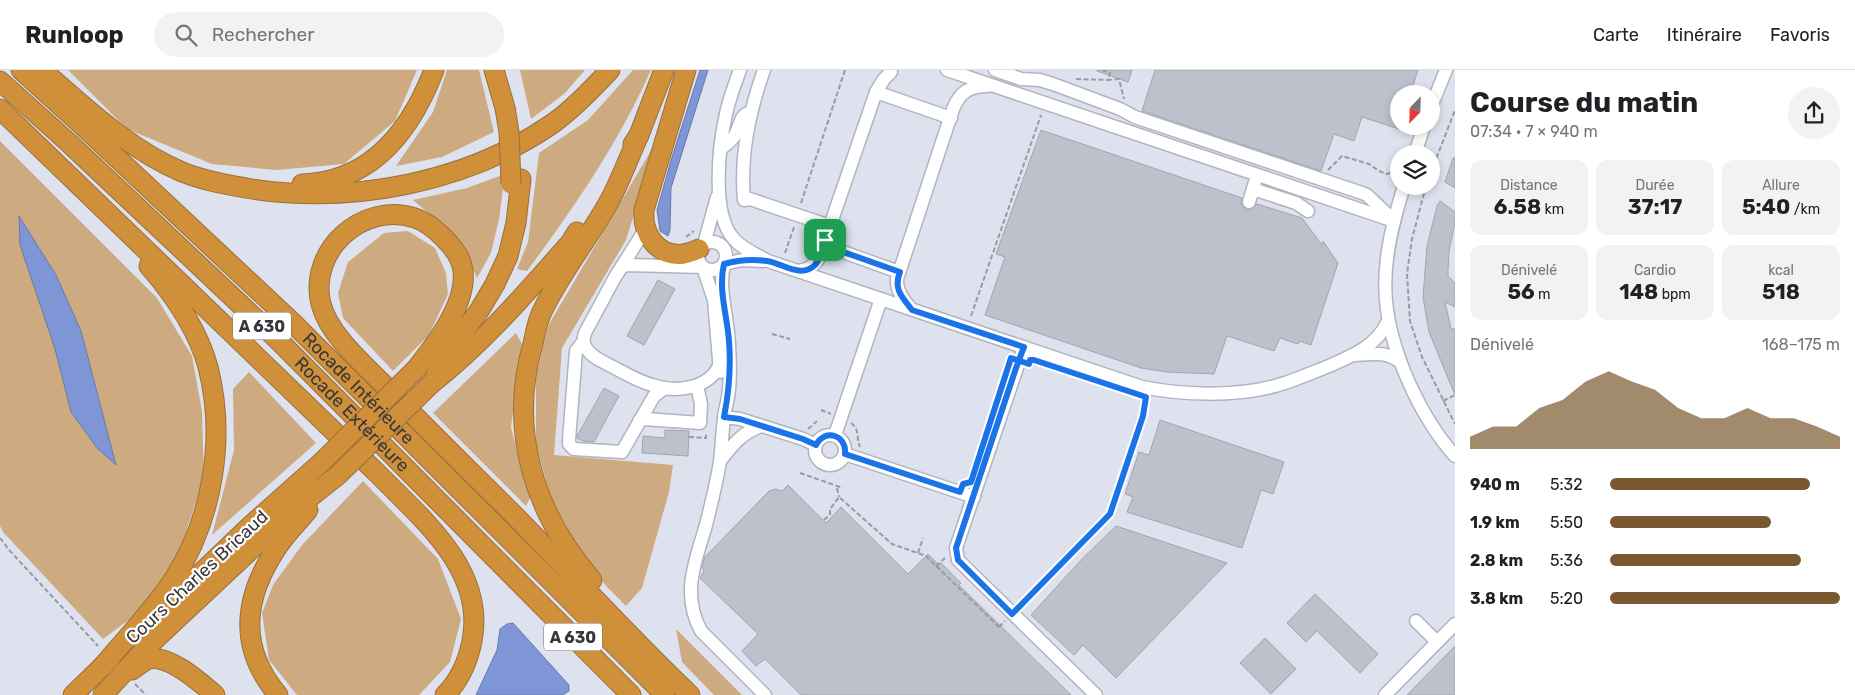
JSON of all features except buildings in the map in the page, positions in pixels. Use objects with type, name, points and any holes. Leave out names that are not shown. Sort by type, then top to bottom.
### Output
[{"type":"highway","name":"Rocade Intérieure","points":[[21,70],[84,126],[294,324],[665,695]]},
{"type":"highway","points":[[42,70],[122,138],[150,157],[182,172],[216,184],[284,194],[344,193],[388,187],[461,169],[494,156],[552,124],[610,70]]},
{"type":"highway","points":[[216,184],[314,183],[341,178],[369,164],[388,148],[402,130],[416,109],[434,70]]},
{"type":"highway","points":[[494,70],[509,106]]},
{"type":"highway","points":[[431,384],[447,353],[460,338],[495,284],[508,256],[516,223],[516,181],[509,132],[509,106],[504,70]]},
{"type":"highway","points":[[552,124],[596,70]]},
{"type":"highway","points":[[664,70],[639,135],[607,206],[541,315],[524,379],[522,417],[528,456],[540,497],[560,538],[589,576],[692,695]]},
{"type":"highway","points":[[686,70],[644,210],[643,220],[651,241],[661,250],[671,254],[702,254]]},
{"type":"highway","name":"Rocade Extérieure","points":[[0,82],[70,143],[277,340],[631,695]]},
{"type":"highway","points":[[0,109],[377,473],[436,534],[450,552],[469,588],[474,609],[474,631],[470,651],[462,671],[445,695]]},
{"type":"highway","points":[[278,695],[269,684],[256,659],[249,623],[251,603],[257,582],[279,546],[338,475],[431,384],[458,363],[518,303],[571,242],[597,198],[639,135]]},
{"type":"highway","points":[[54,161],[160,279],[182,310],[195,335],[207,367],[213,400],[216,435],[214,472],[206,506],[193,544],[175,578],[163,595],[102,667]]},
{"type":"highway","points":[[416,369],[441,348],[453,334],[486,281],[498,252],[516,181]]},
{"type":"highway","points":[[416,369],[436,344],[458,303],[463,271],[453,248],[437,232],[416,218],[395,214],[381,216],[354,225],[334,244],[327,255],[320,274],[319,291],[322,307],[331,326],[344,343],[416,418],[692,695]]},
{"type":"highway","name":"Cours Charles Bricaud","points":[[75,692],[250,526],[323,461],[416,369]]},
{"type":"highway","points":[[125,682],[148,646],[290,512],[338,475]]},
{"type":"highway","points":[[103,695],[125,682],[148,659],[158,659],[186,670],[215,695]]},
{"type":"street","points":[[724,417],[714,300],[702,254],[718,192],[720,150],[726,113],[740,70]]},
{"type":"street","points":[[755,70],[759,85]]},
{"type":"street","points":[[764,70],[751,112],[744,154],[744,200],[750,200],[830,226]]},
{"type":"street","points":[[947,70],[1394,221]]},
{"type":"street","points":[[995,70],[1022,79],[1040,80],[1052,84],[1120,109],[1135,118],[1362,193],[1367,195],[1394,221]]},
{"type":"street","points":[[1440,85],[1446,70]]},
{"type":"street","points":[[798,271],[808,269],[819,258],[876,92],[891,71]]},
{"type":"street","points":[[912,310],[901,296],[896,285],[956,100],[961,93],[974,87],[998,87]]},
{"type":"street","points":[[876,92],[951,118]]},
{"type":"street","points":[[720,150],[734,137],[740,119],[745,114],[751,112]]},
{"type":"street","points":[[1249,202],[1258,175]]},
{"type":"street","points":[[1253,189],[1296,203],[1308,211]]},
{"type":"street","points":[[718,192],[725,224],[732,236],[748,250],[768,261],[1142,387],[1200,392],[1243,391],[1273,387],[1354,356],[1375,353],[1389,354],[1400,362]]},
{"type":"street","points":[[1401,195],[1388,242],[1385,291],[1388,322],[1400,362],[1421,408],[1434,429],[1455,456]]},
{"type":"street","points":[[646,228],[622,266],[585,333],[583,342],[576,351],[569,444],[577,450],[622,452],[654,396],[665,388]]},
{"type":"street","points":[[825,240],[832,248],[900,272]]},
{"type":"street","points":[[622,266],[702,254],[714,242],[722,246],[726,255],[722,287],[729,341],[730,369],[728,396],[720,462],[692,573],[691,608],[694,619],[701,631],[765,695]]},
{"type":"street","points":[[702,254],[712,270],[716,270],[724,264],[742,260],[768,261]]},
{"type":"street","points":[[835,435],[881,299]]},
{"type":"street","points":[[1354,356],[1373,342],[1388,322]]},
{"type":"street","points":[[583,342],[594,357],[644,383],[665,388],[697,386],[710,379],[720,366]]},
{"type":"street","points":[[1024,347],[974,497],[951,552],[1096,695]]},
{"type":"street","points":[[639,421],[645,419],[700,423],[701,404],[697,386]]},
{"type":"street","points":[[724,417],[740,419],[816,445]]},
{"type":"street","points":[[720,462],[732,445],[743,434],[761,426]]},
{"type":"street","points":[[830,434],[835,435],[845,445],[845,454],[839,462],[825,470],[822,462],[816,455],[816,445],[822,437],[830,434]]},
{"type":"street","points":[[845,454],[974,497]]},
{"type":"street","points":[[1416,621],[1437,642]]},
{"type":"street","points":[[1385,695],[1455,624]]},
{"type":"path","points":[[1102,70],[1110,73],[1108,80]]},
{"type":"path","points":[[1072,79],[1119,79]]},
{"type":"path","points":[[967,328],[1046,102]]},
{"type":"path","points":[[1440,149],[1455,110]]},
{"type":"path","points":[[1424,195],[1412,239],[1407,274],[1410,321],[1420,350],[1455,424]]},
{"type":"path","points":[[772,334],[790,339]]},
{"type":"path","points":[[1443,401],[1455,395]]},
{"type":"path","points":[[837,487],[840,497],[892,544],[926,556],[1000,628],[1110,514],[1143,416],[1146,397]]},
{"type":"path","points":[[821,410],[856,426],[858,432],[856,438],[862,452],[859,459]]},
{"type":"path","points":[[800,473],[843,488]]},
{"type":"path","points":[[824,520],[840,497]]},
{"type":"path","points":[[0,538],[98,646]]},
{"type":"path","points":[[918,553],[923,538]]},
{"type":"path","points":[[936,566],[951,552]]},
{"type":"path","points":[[946,582],[949,579]]},
{"type":"path","points":[[125,682],[146,695]]},
{"type":"shaded area","points":[[68,70],[417,70],[395,121],[344,164],[277,170],[212,164],[127,129]]},
{"type":"shaded area","points":[[447,70],[479,70],[494,132],[442,157],[396,166],[433,112]]},
{"type":"shaded area","points":[[520,70],[585,70],[565,93],[531,119]]},
{"type":"shaded area","points":[[633,70],[651,70],[610,149],[562,223],[527,271],[517,269],[528,242],[539,153],[588,120]]},
{"type":"shaded area","points":[[0,141],[157,298],[192,356],[202,411],[204,477],[177,559],[135,615],[103,639],[3,532],[0,526]]},
{"type":"shaded area","points":[[656,142],[626,240],[562,348],[554,455],[673,465],[669,492],[642,588],[626,606],[606,586],[581,553],[550,496],[536,444],[536,378],[548,326]]},
{"type":"shaded area","points":[[505,174],[499,219],[491,253],[477,278],[459,239],[413,200],[467,188]]},
{"type":"shaded area","points":[[408,231],[435,248],[446,273],[448,294],[429,335],[393,371],[343,318],[338,293],[348,262],[384,233]]},
{"type":"shaded area","points":[[516,333],[522,344],[511,427],[521,468],[531,496],[526,506],[433,413]]},
{"type":"shaded area","points":[[249,372],[316,443],[212,535],[234,450],[233,389]]},
{"type":"shaded area","points":[[363,481],[438,559],[461,619],[450,662],[419,695],[297,695],[269,660],[262,613],[273,585],[302,545]]},
{"type":"shaded area","points":[[676,629],[742,695],[714,695],[682,662]]},
{"type":"water","points":[[700,70],[708,70],[671,188],[670,230],[668,236],[660,231],[657,210]]},
{"type":"water","points":[[19,216],[56,275],[81,331],[116,465],[97,448],[71,412],[55,349],[20,245]]},
{"type":"water","points":[[513,623],[569,685],[569,691],[563,695],[476,695],[497,650],[500,629],[507,624]]},
{"type":"route","points":[[825,240],[819,258],[808,269],[798,271],[768,261],[742,260],[724,264],[721,276],[722,298],[729,341],[730,369],[724,417],[740,419],[816,445],[822,437],[830,434],[835,435],[845,445],[845,454],[960,492],[963,484],[971,482],[1011,358],[1019,361],[1029,364],[1030,360],[1034,360],[1146,397],[1143,416],[1110,514],[1012,614],[958,560],[956,548],[1016,368],[1018,365],[1019,361],[1024,347],[912,310],[901,296],[896,285],[900,272],[832,248],[827,245],[825,240]]}]
